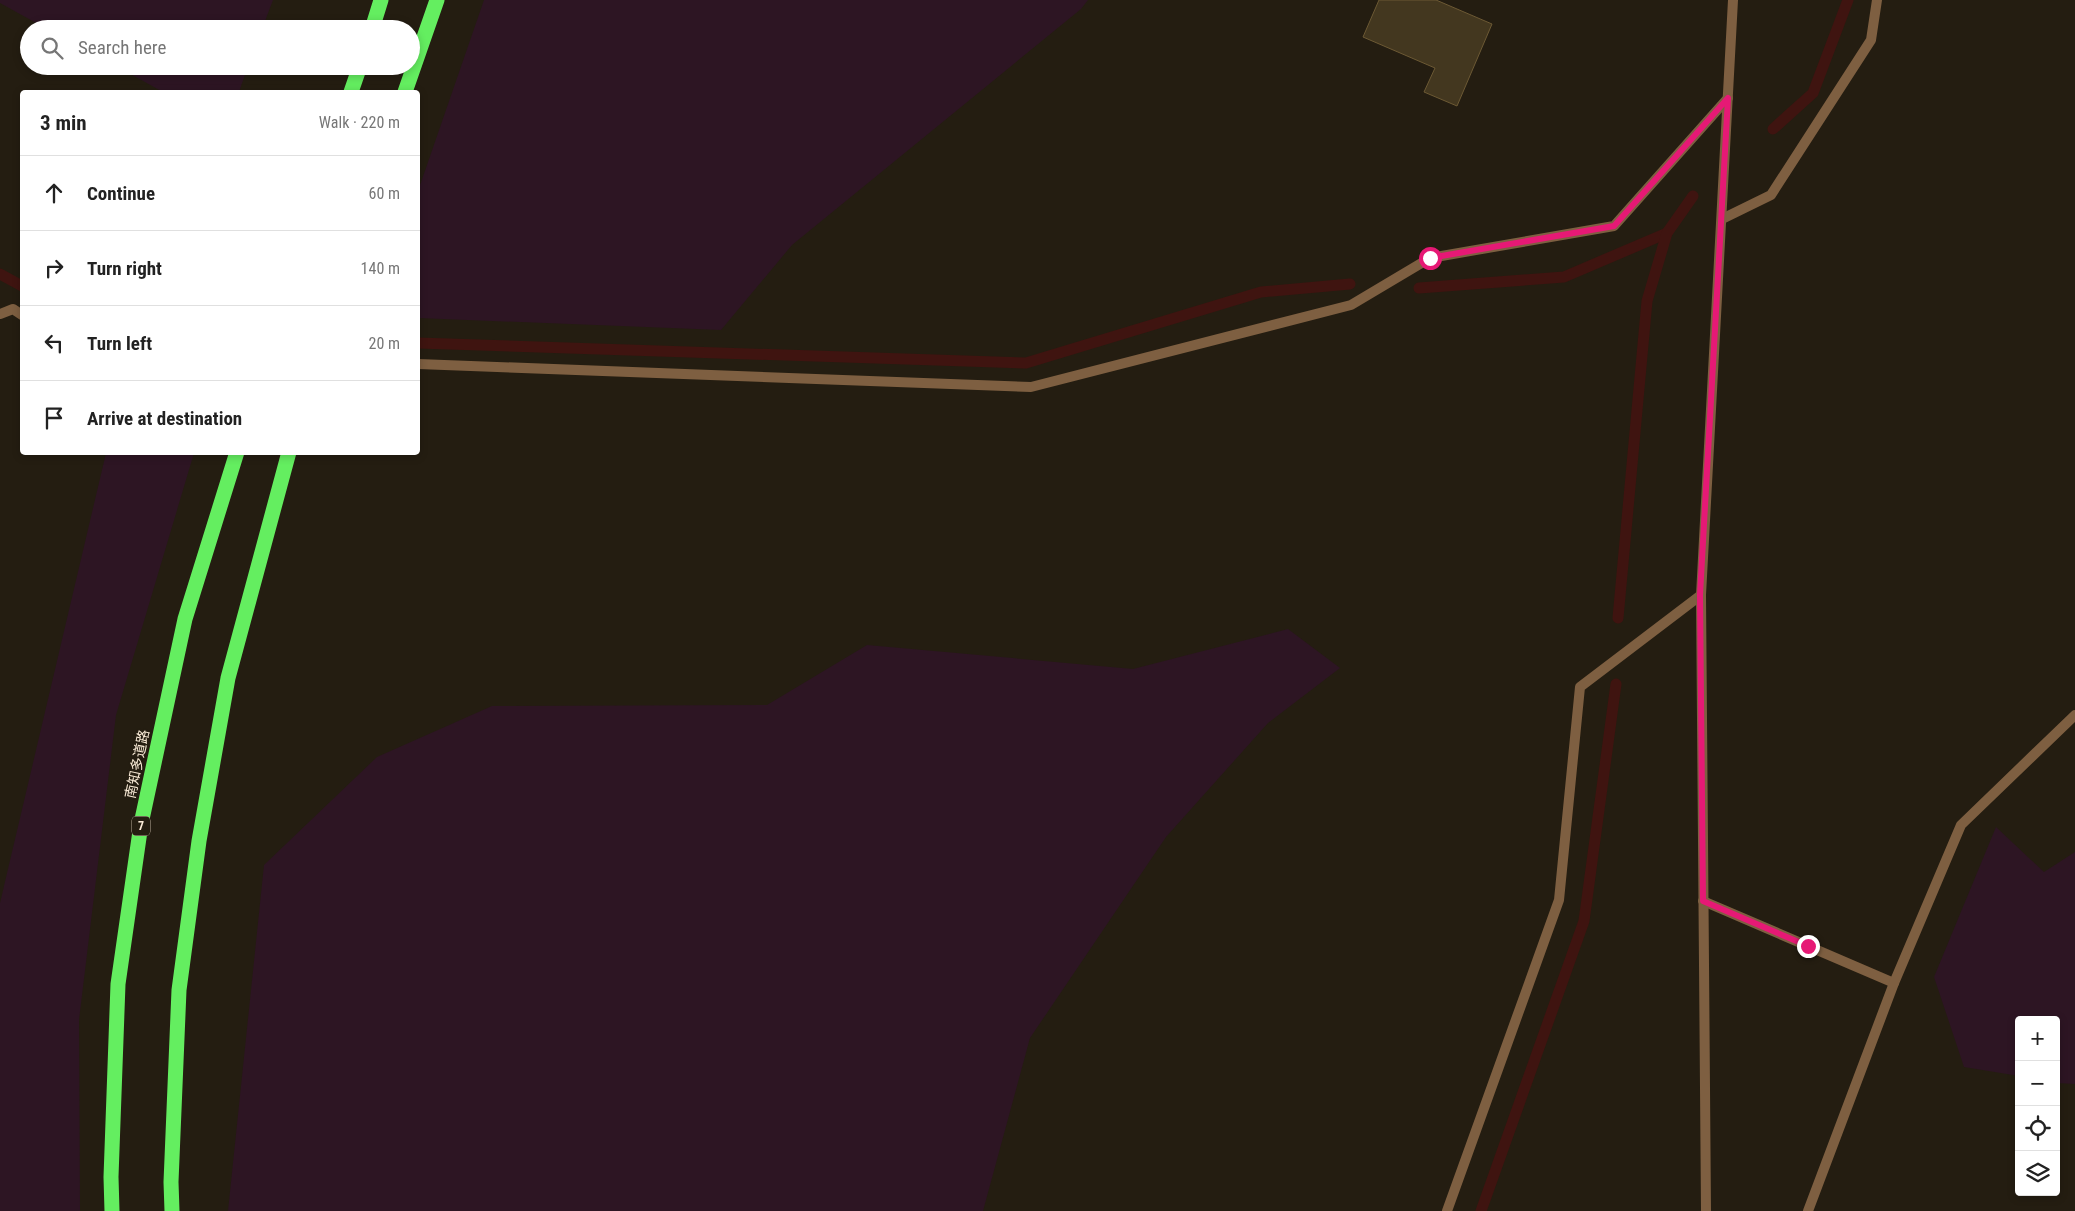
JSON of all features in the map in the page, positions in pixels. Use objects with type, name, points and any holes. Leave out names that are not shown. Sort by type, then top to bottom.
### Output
[{"type":"highway","points":[[375,20],[381,0]]},
{"type":"highway","points":[[420,49],[437,0]]},
{"type":"highway","points":[[352,90],[357,75]]},
{"type":"highway","points":[[406,90],[411,75]]},
{"type":"highway","name":"南知多道路","points":[[112,1211],[111,1167],[118,984],[141,824],[185,619],[236,455]]},
{"type":"highway","points":[[172,1211],[171,1182],[179,990],[199,841],[228,678],[288,455]]},
{"type":"street","points":[[1706,1211],[1700,595],[1733,0]]},
{"type":"street","points":[[1722,218],[1771,194],[1871,40],[1877,0]]},
{"type":"street","points":[[420,364],[1031,387],[1351,305],[1430,258],[1614,226],[1728,98]]},
{"type":"street","points":[[0,314],[13,309],[20,314]]},
{"type":"street","points":[[1447,1211],[1559,900],[1580,687],[1700,595]]},
{"type":"street","points":[[1808,1211],[1894,983],[1961,825],[2075,715]]},
{"type":"street","points":[[1703,901],[1894,983]]},
{"type":"shaded area","points":[[0,0],[273,0],[265,20],[31,20],[0,3]]},
{"type":"shaded area","points":[[484,0],[1088,0],[1081,9],[792,245],[721,330],[420,318],[420,185]]},
{"type":"shaded area","points":[[132,75],[245,75],[240,90],[159,90]]},
{"type":"shaded area","points":[[106,455],[193,455],[116,715],[79,1020],[80,1211],[0,1211],[0,903]]},
{"type":"shaded area","points":[[1288,629],[1340,668],[1268,723],[1166,837],[1030,1038],[983,1211],[228,1211],[264,865],[377,757],[492,706],[767,705],[867,645],[1133,669]]},
{"type":"shaded area","points":[[1996,827],[2044,872],[2075,852],[2075,1084],[2060,1083],[2060,1016],[2015,1016],[2015,1075],[1964,1067],[1934,977]]},
{"type":"building","points":[[1379,0],[1436,0],[1492,24],[1457,106],[1424,92],[1435,68],[1363,37]]},
{"type":"waterway","points":[[1773,129],[1813,93],[1848,0]]},
{"type":"waterway","points":[[1618,618],[1647,301],[1667,233],[1693,196]]},
{"type":"waterway","points":[[1419,288],[1564,277],[1667,233]]},
{"type":"waterway","points":[[0,274],[20,285]]},
{"type":"waterway","points":[[420,343],[1026,363],[1261,292],[1350,284]]},
{"type":"waterway","points":[[1481,1211],[1584,921],[1616,684]]},
{"type":"route","points":[[1430,258],[1614,226],[1728,98],[1700,595],[1703,901],[1808,946]]}]
